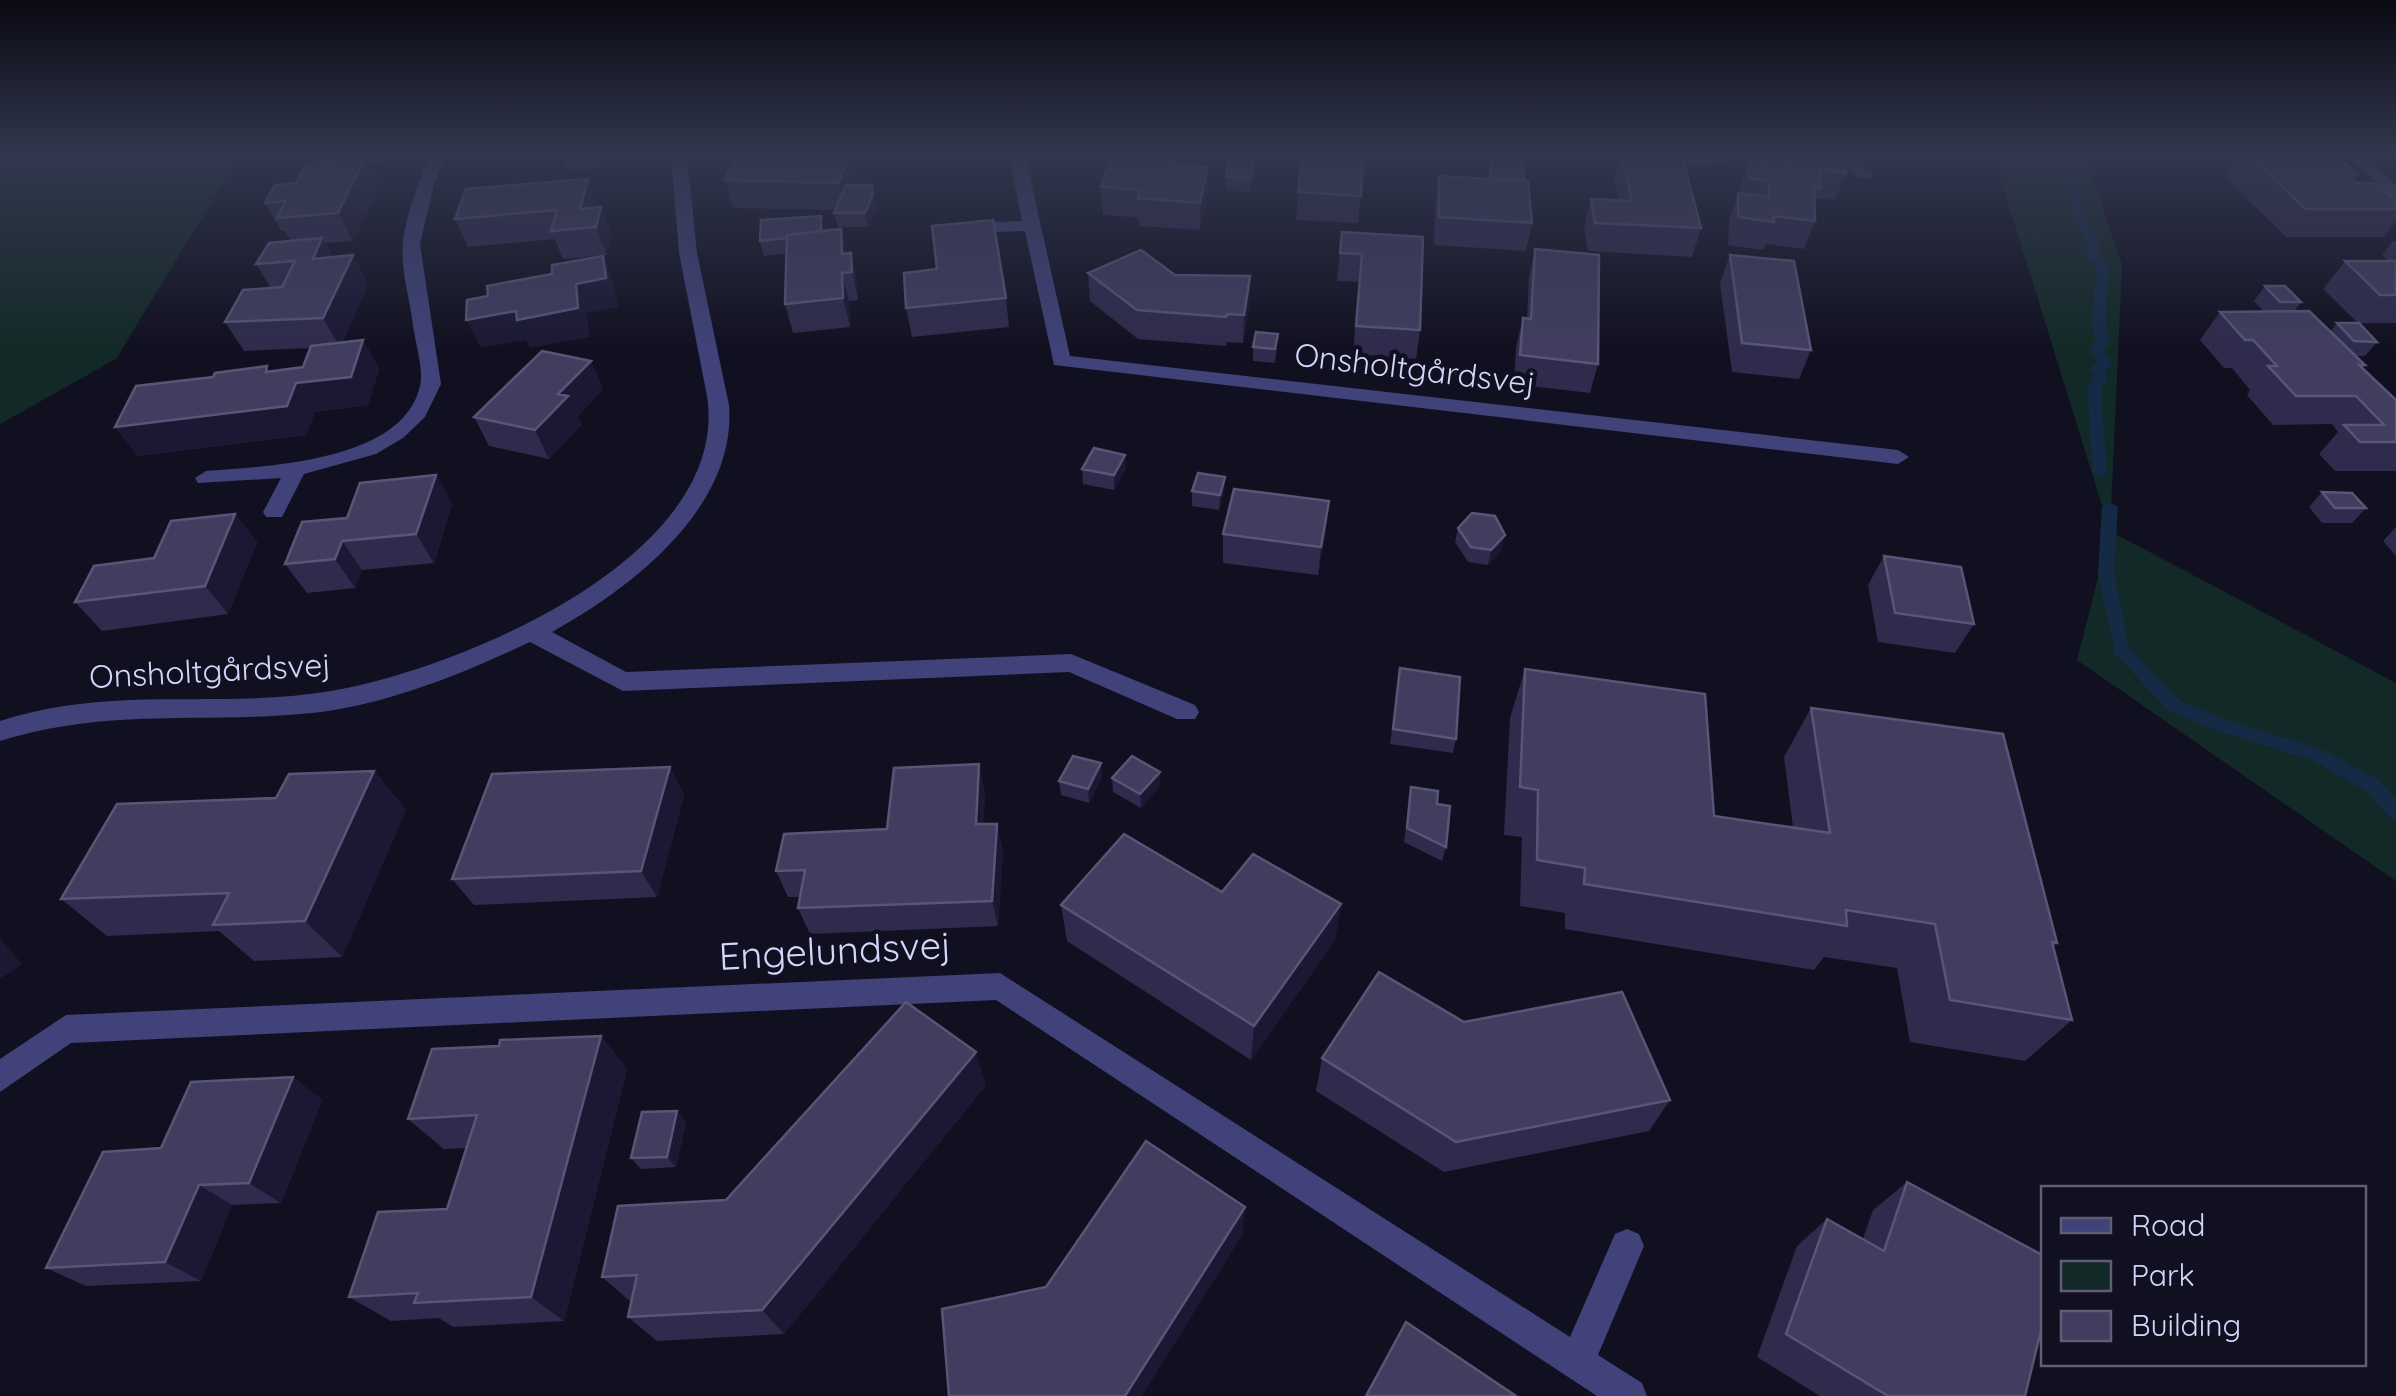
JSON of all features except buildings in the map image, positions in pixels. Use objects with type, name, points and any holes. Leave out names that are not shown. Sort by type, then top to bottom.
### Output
[{"type":"street","points":[[206,478],[324,465],[358,454],[410,420],[426,401],[431,384],[412,244],[418,220]]},
{"type":"street","name":"Onsholtgårdsvej","points":[[0,731],[24,721],[104,706],[314,703],[409,682],[535,634],[624,578],[679,522],[706,472],[720,420],[682,220]]},
{"type":"street","name":"Onsholtgårdsvej","points":[[1033,220],[1061,360],[1898,457]]},
{"type":"street","points":[[947,228],[1034,226]]},
{"type":"street","points":[[274,512],[296,468]]},
{"type":"street","points":[[535,634],[622,682],[1071,663],[1186,712]]},
{"type":"street","name":"Engelundsvej","points":[[0,1076],[66,1029],[1000,986],[1629,1396]]},
{"type":"street","points":[[1577,1362],[1628,1246]]},
{"type":"green space","points":[[0,220],[200,220],[116,359],[0,424]]},
{"type":"green space","points":[[2013,220],[2107,220],[2122,265],[2110,531]]},
{"type":"green space","points":[[2110,531],[2396,683],[2396,881],[2077,660]]},
{"type":"waterway","points":[[2080,220],[2089,232],[2094,250],[2090,256],[2103,266],[2098,324],[2103,337],[2097,351],[2106,364],[2096,369],[2101,377],[2094,390],[2100,472]]},
{"type":"waterway","points":[[2110,507],[2106,573],[2121,650],[2175,706],[2317,755],[2372,785],[2396,812]]}]
